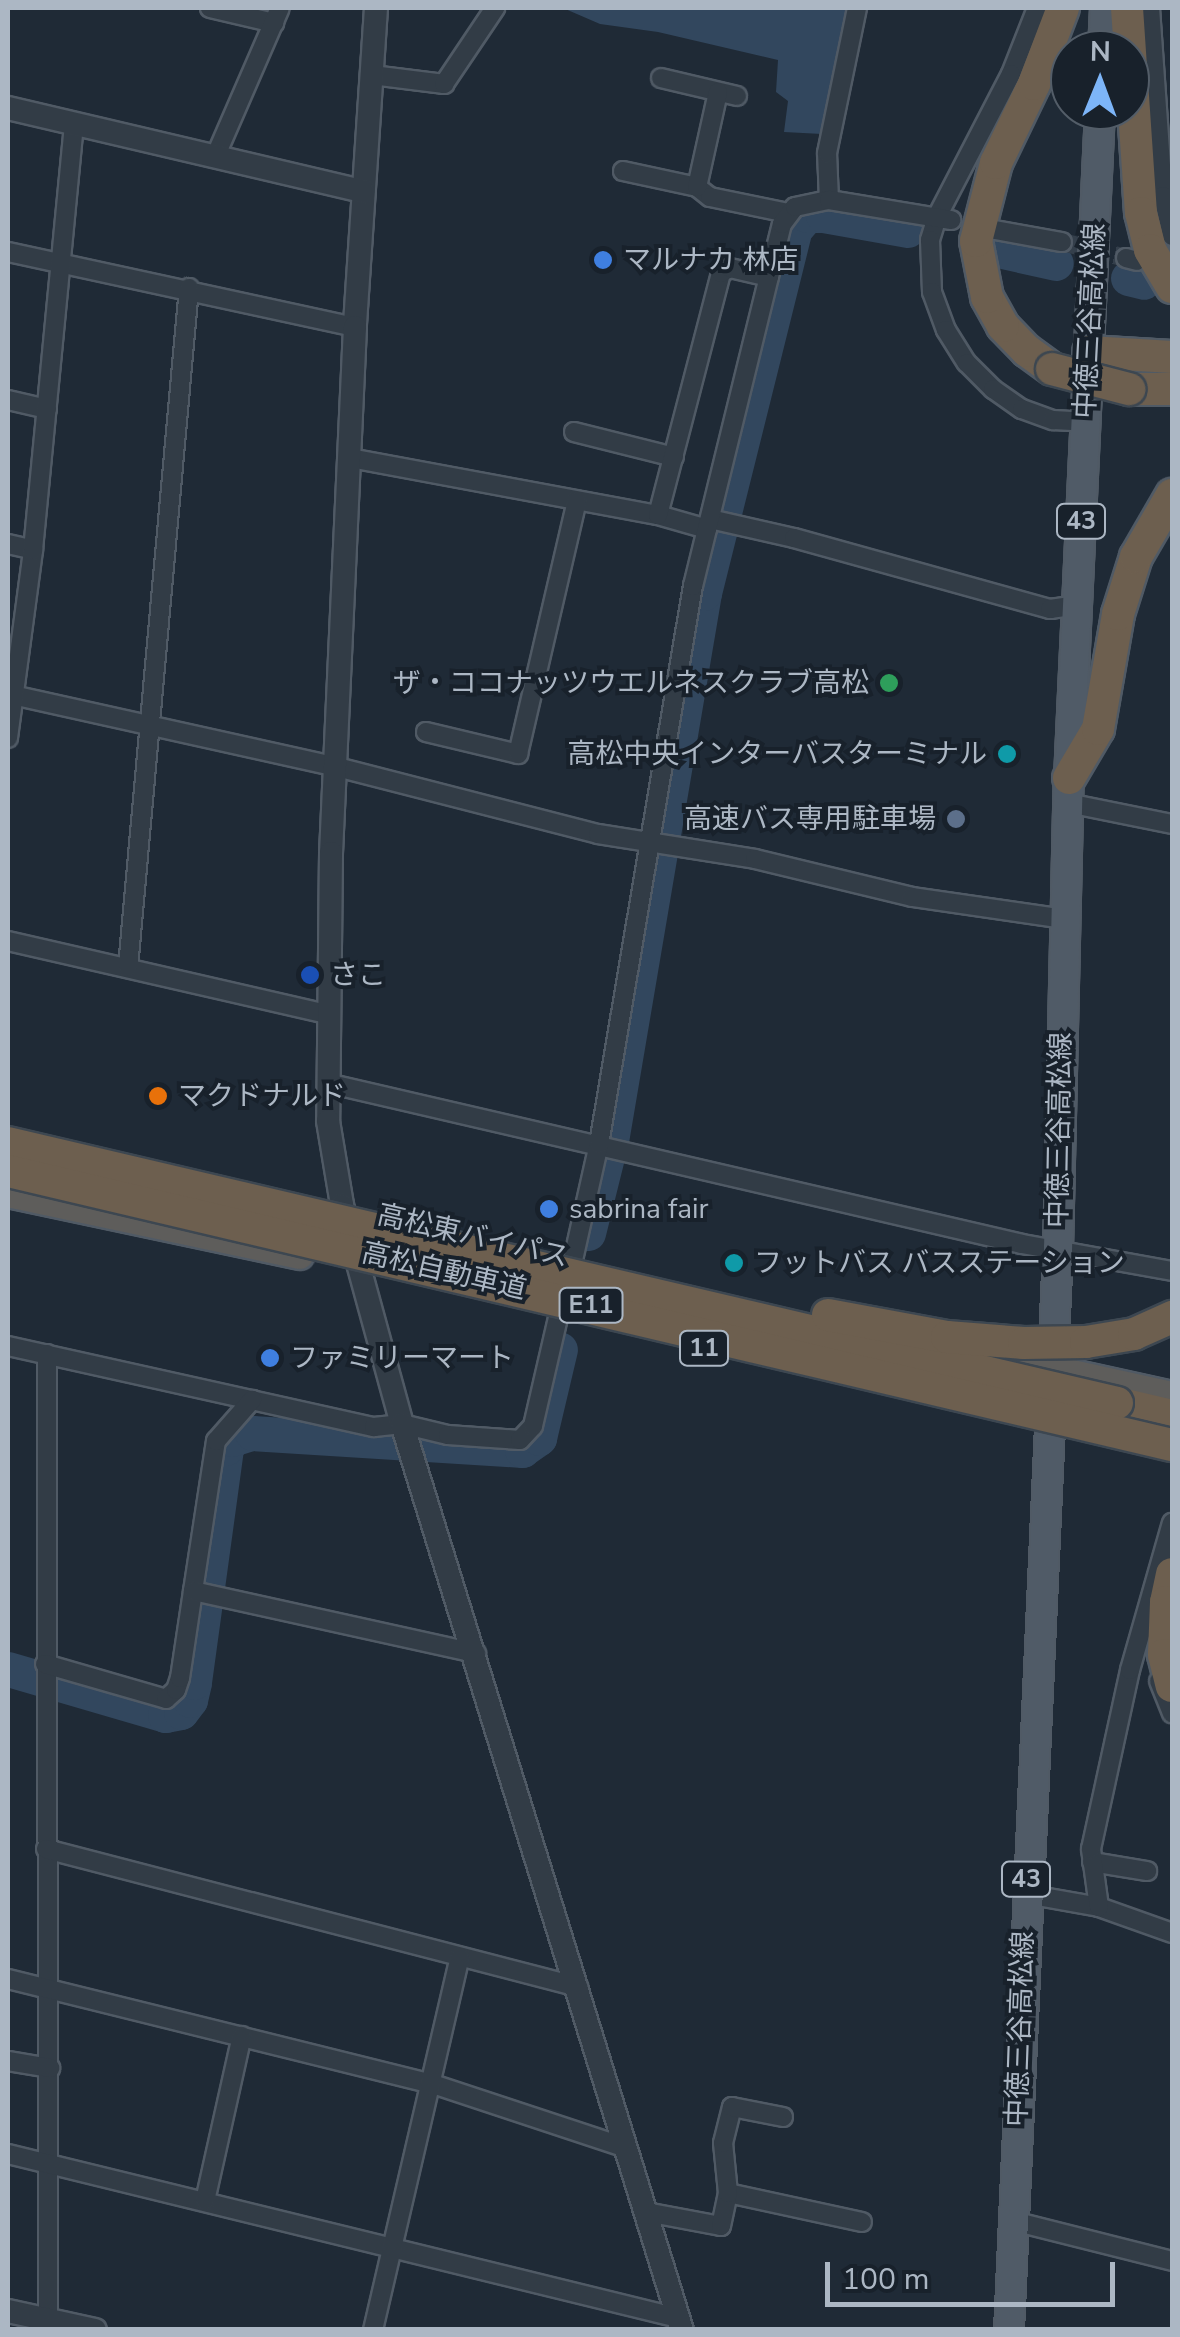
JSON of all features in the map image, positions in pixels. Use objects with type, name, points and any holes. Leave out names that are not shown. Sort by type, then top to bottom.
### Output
[{"type":"highway","points":[[1063,8],[1034,84],[996,163],[976,241],[987,298],[1004,326],[1027,352],[1052,368],[1129,389],[1172,389]]},
{"type":"highway","points":[[1127,8],[1141,213],[1150,250],[1172,287]]},
{"type":"highway","points":[[1089,352],[1172,357]]},
{"type":"highway","points":[[1069,790],[1098,728],[1118,614],[1136,558],[1172,494]]},
{"type":"highway","name":"高松東バイパス","points":[[8,1128],[1172,1396]]},
{"type":"highway","name":"高松自動車道","points":[[8,1142],[1172,1416]]},
{"type":"highway","name":"高松自動車道","points":[[8,1171],[1172,1445]]},
{"type":"highway","name":"高松東バイパス","points":[[8,1193],[559,1313],[1172,1457]]},
{"type":"highway","points":[[482,1253],[947,1336],[1086,1342],[1134,1334],[1172,1318]]},
{"type":"highway","points":[[1172,1574],[1166,1602],[1164,1655],[1172,1686]]},
{"type":"main road","name":"中徳三谷高松線","points":[[1009,2330],[1058,1250],[1064,920],[1099,130]]},
{"type":"street","points":[[210,8],[277,15],[216,156]]},
{"type":"street","points":[[376,8],[355,327],[328,1014],[328,1121],[342,1205],[403,1428],[476,1653],[680,2324]]},
{"type":"street","points":[[372,75],[444,84],[495,8]]},
{"type":"street","points":[[829,200],[827,152],[857,8]]},
{"type":"street","points":[[1037,8],[1011,74],[944,219],[930,240],[932,292],[946,330],[967,363],[1022,410],[1053,420],[1086,422]]},
{"type":"street","points":[[1150,8],[1164,196],[1172,236]]},
{"type":"street","points":[[661,78],[737,96]]},
{"type":"street","points":[[697,187],[718,92]]},
{"type":"street","points":[[8,108],[364,191]]},
{"type":"street","points":[[8,738],[10,694],[33,550],[74,124]]},
{"type":"street","points":[[623,171],[697,187],[710,197],[788,213],[809,202],[829,200],[944,219]]},
{"type":"street","points":[[573,1260],[605,1146],[715,523],[769,277],[788,213]]},
{"type":"street","points":[[996,230],[1062,242]]},
{"type":"street","points":[[8,252],[189,288],[355,327]]},
{"type":"street","points":[[658,515],[721,273],[730,268],[769,277]]},
{"type":"street","points":[[128,967],[153,724],[189,288]]},
{"type":"street","points":[[8,400],[46,408]]},
{"type":"street","points":[[574,432],[674,457]]},
{"type":"street","points":[[350,458],[794,538],[1050,609],[1077,606]]},
{"type":"street","points":[[426,732],[518,754],[577,501]]},
{"type":"street","points":[[8,544],[33,550]]},
{"type":"street","points":[[10,694],[153,724],[657,845],[755,859],[912,897],[1064,920]]},
{"type":"street","points":[[1069,790],[1172,824]]},
{"type":"street","points":[[8,941],[328,1014]]},
{"type":"street","points":[[327,1083],[1058,1250],[1172,1271]]},
{"type":"street","points":[[8,1346],[374,1427],[520,1440],[533,1426],[559,1313]]},
{"type":"street","points":[[47,1354],[49,2325]]},
{"type":"street","points":[[45,1675],[166,1699],[176,1690],[201,1593],[216,1441],[252,1400]]},
{"type":"street","points":[[1099,1907],[1092,1862],[1130,1670],[1150,1611],[1172,1523]]},
{"type":"street","points":[[201,1593],[476,1653]]},
{"type":"street","points":[[1150,1611],[1161,1689],[1172,1713]]},
{"type":"street","points":[[46,1850],[578,1987]]},
{"type":"street","points":[[1092,1862],[1146,1870]]},
{"type":"street","points":[[1026,1894],[1099,1907],[1172,1934]]},
{"type":"street","points":[[373,2330],[460,1957]]},
{"type":"street","points":[[8,1979],[433,2084],[627,2148]]},
{"type":"street","points":[[205,2201],[242,2036]]},
{"type":"street","points":[[8,2061],[50,2068]]},
{"type":"street","points":[[646,2212],[721,2226],[728,2193],[723,2143],[732,2106],[783,2117]]},
{"type":"street","points":[[8,2154],[394,2246],[680,2324]]},
{"type":"street","points":[[728,2193],[862,2222]]},
{"type":"street","points":[[1013,2221],[1172,2261]]},
{"type":"street","points":[[8,2311],[49,2325],[94,2330]]},
{"type":"water","points":[[563,8],[848,8],[822,134],[784,132],[788,101],[776,92],[778,60],[658,32],[600,24]]},
{"type":"waterway","points":[[588,1233],[611,1141],[704,593],[795,229],[807,215],[823,215],[908,230]]},
{"type":"waterway","points":[[1002,251],[1056,263]]},
{"type":"waterway","points":[[1128,278],[1144,282]]},
{"type":"waterway","points":[[8,1669],[165,1715],[181,1712],[190,1700],[194,1682],[226,1448],[232,1439],[252,1433],[522,1450],[539,1438],[560,1349]]},
{"type":"tunnel","points":[[1062,242],[1126,258]]},
{"type":"place","name":"マルナカ 林店","points":[[603,260]]},
{"type":"place","name":"ザ・ココナッツウエルネスクラブ高松","points":[[889,683]]},
{"type":"place","name":"高松中央インターバスターミナル","points":[[1007,754]]},
{"type":"place","name":"高速バス専用駐車場","points":[[956,819]]},
{"type":"place","name":"さこ","points":[[310,975]]},
{"type":"place","name":"マクドナルド","points":[[158,1096]]},
{"type":"place","name":"sabrina fair","points":[[549,1209]]},
{"type":"place","name":"フットバス バスステーション","points":[[734,1263]]},
{"type":"place","name":"ファミリーマート","points":[[270,1358]]}]
